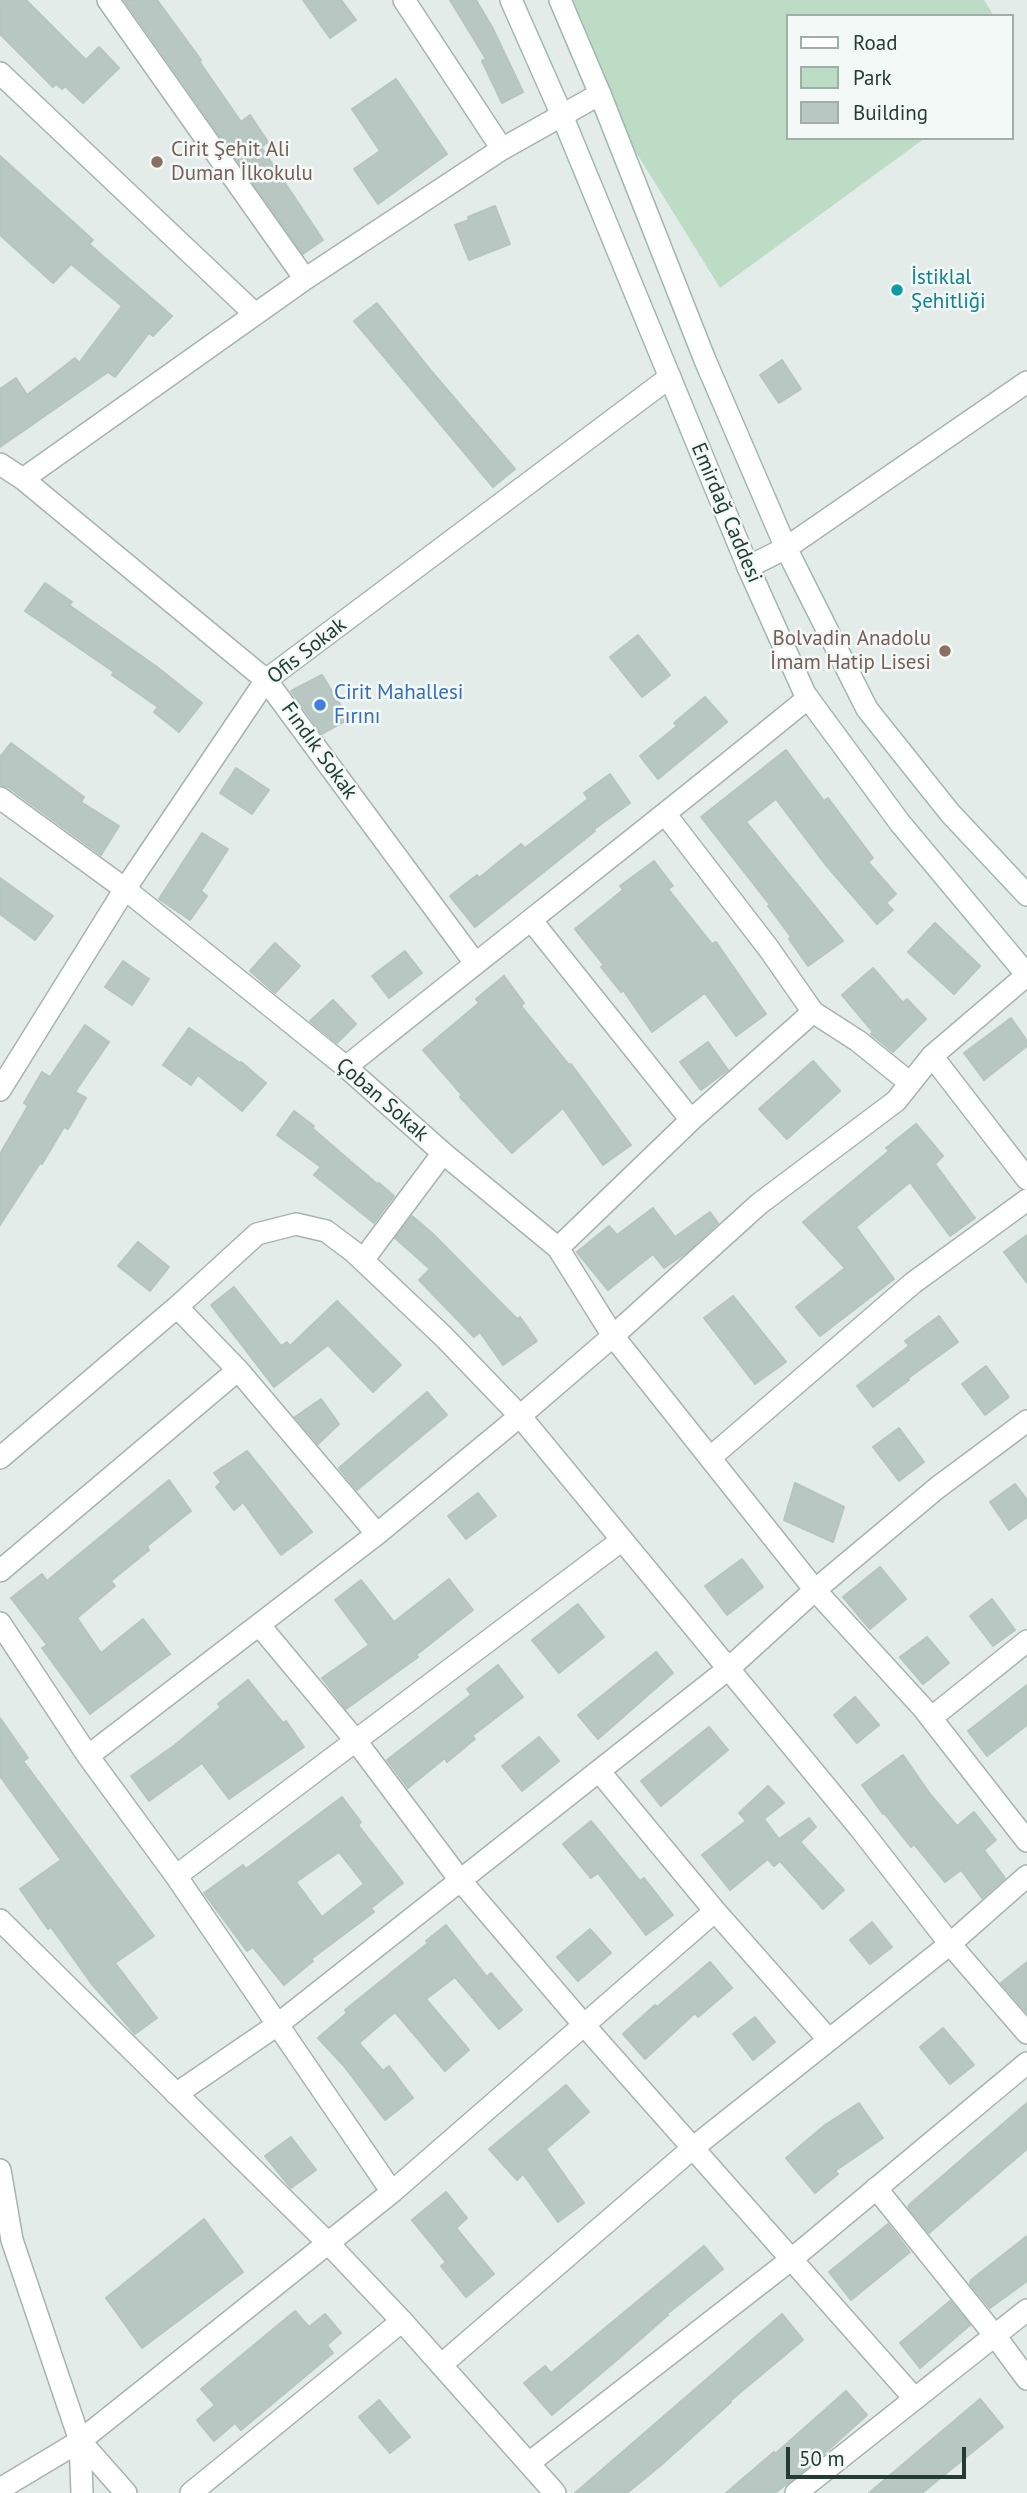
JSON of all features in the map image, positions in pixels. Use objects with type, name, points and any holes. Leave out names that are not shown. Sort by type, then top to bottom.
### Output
[{"type":"street","points":[[108,0],[305,279]]},
{"type":"street","points":[[404,0],[502,149]]},
{"type":"street","name":"Emirdağ Caddesi","points":[[511,0],[561,113],[748,567],[808,698],[900,823],[1027,975]]},
{"type":"street","name":"Emirdağ Caddesi","points":[[560,0],[705,359],[786,548],[867,709],[950,813],[1027,895]]},
{"type":"street","points":[[0,73],[255,314]]},
{"type":"street","points":[[23,479],[305,279],[502,149],[561,113],[600,94]]},
{"type":"street","name":"Ofis Sokak","points":[[0,1090],[125,889],[266,680],[670,377]]},
{"type":"street","points":[[748,567],[786,548],[1027,382]]},
{"type":"street","name":"Fındık Sokak","points":[[0,464],[23,479],[266,680],[475,963]]},
{"type":"street","points":[[346,1067],[666,815],[808,698]]},
{"type":"street","name":"Çoban Sokak","points":[[0,798],[125,889],[346,1067],[443,1153],[558,1248],[613,1336],[816,1590],[931,1718],[1027,1841]]},
{"type":"street","points":[[666,815],[769,949],[813,1012],[858,1041],[910,1083]]},
{"type":"street","points":[[531,920],[691,1120]]},
{"type":"street","points":[[88,1756],[377,1534],[520,1416],[613,1336],[759,1203],[896,1101],[932,1056],[1027,975]]},
{"type":"street","points":[[558,1248],[691,1120],[813,1012]]},
{"type":"street","points":[[932,1056],[1027,1179]]},
{"type":"street","points":[[363,1260],[443,1153]]},
{"type":"street","points":[[711,1457],[913,1283],[1027,1200]]},
{"type":"street","points":[[0,1458],[177,1307],[257,1234],[296,1224],[327,1231],[363,1260],[444,1337],[520,1416],[859,1827],[950,1944],[1027,2033]]},
{"type":"street","points":[[177,1307],[238,1370],[377,1534]]},
{"type":"street","points":[[0,1571],[238,1370]]},
{"type":"street","points":[[176,2094],[277,2025],[460,1881],[728,1669],[816,1590],[937,1488],[1027,1421]]},
{"type":"street","points":[[176,1877],[622,1540]]},
{"type":"street","points":[[0,1623],[88,1756],[176,1877],[392,2192]]},
{"type":"street","points":[[260,1626],[356,1741],[460,1881],[915,2399]]},
{"type":"street","points":[[931,1718],[1027,1641]]},
{"type":"street","points":[[599,1771],[715,1911],[829,2040]]},
{"type":"street","points":[[441,2365],[694,2147],[950,1944],[1027,1876]]},
{"type":"street","points":[[0,2489],[80,2441],[392,2192],[715,1911]]},
{"type":"street","points":[[0,1920],[327,2242],[402,2321],[555,2493]]},
{"type":"street","points":[[529,2463],[793,2258],[1027,2063]]},
{"type":"street","points":[[0,2171],[6,2244],[80,2441],[82,2493]]},
{"type":"street","points":[[876,2188],[1027,2379]]},
{"type":"street","points":[[796,2493],[1027,2310]]},
{"type":"street","points":[[191,2493],[402,2321]]},
{"type":"street","points":[[80,2441],[126,2493]]},
{"type":"green space","points":[[557,0],[984,0],[993,14],[786,14],[786,140],[922,140],[720,288],[600,94]]},
{"type":"building","points":[[0,0],[26,0],[86,60],[99,47],[119,68],[83,103],[65,86],[62,89],[56,84],[53,87],[0,34]]},
{"type":"building","points":[[124,0],[157,0],[201,60],[199,61],[241,122],[250,115],[268,142],[261,147],[323,240],[303,254]]},
{"type":"building","points":[[303,0],[341,0],[356,20],[330,38]]},
{"type":"building","points":[[450,0],[476,0],[523,92],[502,103],[482,61],[486,59]]},
{"type":"building","points":[[396,79],[447,154],[378,204],[354,169],[380,151],[352,109]]},
{"type":"building","points":[[0,156],[93,240],[89,244],[172,316],[153,336],[149,333],[115,377],[108,372],[0,447],[0,389],[16,378],[27,395],[75,358],[79,363],[122,306],[71,264],[53,283],[0,235]]},
{"type":"building","points":[[495,206],[510,244],[469,260],[455,225]]},
{"type":"building","points":[[377,303],[515,469],[493,487],[354,321]]},
{"type":"building","points":[[782,360],[801,389],[779,403],[760,375]]},
{"type":"building","points":[[45,583],[72,602],[69,605],[157,667],[202,703],[179,732],[154,712],[158,707],[112,675],[114,672],[25,611]]},
{"type":"building","points":[[638,635],[670,675],[642,697],[610,657]]},
{"type":"building","name":"Cirit Mahallesi Fırını","points":[[322,675],[349,719],[322,734],[291,691]]},
{"type":"building","points":[[705,697],[727,722],[658,779],[640,756],[677,726],[674,723]]},
{"type":"building","points":[[11,743],[84,797],[81,802],[119,826],[101,855],[8,787],[0,785],[0,757]]},
{"type":"building","points":[[786,750],[824,801],[828,798],[873,858],[868,862],[896,894],[886,903],[893,910],[877,924],[825,864],[776,799],[746,822],[843,941],[808,966],[768,906],[770,905],[701,817]]},
{"type":"building","points":[[236,768],[269,790],[252,814],[220,793]]},
{"type":"building","points":[[610,774],[630,803],[475,927],[450,896],[477,875],[479,878],[521,844],[525,848],[588,799],[584,793]]},
{"type":"building","points":[[202,833],[228,849],[201,891],[207,896],[190,920],[159,899]]},
{"type":"building","points":[[654,861],[673,886],[668,889],[712,944],[716,942],[766,1014],[736,1036],[705,993],[652,1032],[575,929],[623,890],[620,886]]},
{"type":"building","points":[[0,878],[53,916],[35,940],[0,914]]},
{"type":"building","points":[[935,923],[980,966],[954,994],[908,952]]},
{"type":"building","points":[[275,943],[300,966],[275,993],[250,971]]},
{"type":"building","points":[[405,951],[422,973],[389,998],[372,976]]},
{"type":"building","points":[[123,961],[149,979],[132,1005],[105,987]]},
{"type":"building","points":[[873,968],[903,1003],[907,999],[926,1019],[893,1052],[871,1034],[873,1032],[842,995]]},
{"type":"building","points":[[504,976],[524,1003],[521,1006],[569,1065],[571,1064],[631,1145],[603,1165],[563,1108],[512,1153],[460,1097],[462,1095],[423,1050],[479,1003],[476,999]]},
{"type":"building","points":[[333,1000],[356,1024],[337,1043],[310,1021]]},
{"type":"building","points":[[1011,1018],[1027,1041],[1027,1046],[984,1080],[964,1053]]},
{"type":"building","points":[[85,1025],[109,1042],[75,1092],[86,1098],[68,1129],[64,1127],[0,1225],[0,1154],[28,1106],[24,1103],[42,1072],[50,1077]]},
{"type":"building","points":[[189,1028],[241,1062],[266,1083],[242,1111],[198,1075],[191,1085],[163,1065]]},
{"type":"building","points":[[708,1042],[728,1070],[701,1090],[680,1062]]},
{"type":"building","points":[[813,1061],[840,1091],[787,1139],[759,1109]]},
{"type":"building","points":[[294,1111],[394,1196],[374,1223],[314,1175],[321,1167],[277,1135]]},
{"type":"building","points":[[916,1124],[943,1156],[935,1164],[975,1218],[950,1236],[910,1182],[856,1227],[894,1279],[820,1336],[796,1307],[845,1268],[803,1222],[889,1151],[886,1148]]},
{"type":"building","points":[[653,1208],[675,1237],[710,1212],[718,1223],[686,1253],[664,1268],[653,1254],[608,1290],[577,1252],[609,1226],[617,1235]]},
{"type":"building","points":[[412,1216],[517,1319],[520,1317],[537,1341],[503,1365],[480,1332],[474,1337],[419,1280],[430,1269],[395,1238]]},
{"type":"building","points":[[1027,1235],[1027,1283],[1004,1252]]},
{"type":"building","points":[[138,1242],[169,1267],[150,1291],[118,1266]]},
{"type":"building","points":[[234,1287],[281,1346],[287,1342],[290,1346],[337,1301],[401,1365],[373,1392],[328,1345],[274,1387],[211,1305]]},
{"type":"building","points":[[733,1296],[786,1362],[755,1384],[704,1318]]},
{"type":"building","points":[[939,1316],[958,1342],[873,1407],[857,1386],[909,1346],[905,1341]]},
{"type":"building","points":[[986,1366],[1009,1397],[985,1415],[962,1384]]},
{"type":"building","points":[[427,1392],[447,1415],[357,1490],[339,1468]]},
{"type":"building","points":[[321,1399],[339,1424],[318,1444],[295,1417]]},
{"type":"building","points":[[899,1428],[924,1462],[899,1481],[873,1447]]},
{"type":"building","points":[[247,1451],[312,1532],[281,1555],[243,1502],[234,1510],[216,1487],[221,1482],[214,1473]]},
{"type":"building","points":[[169,1480],[191,1511],[147,1546],[149,1550],[111,1581],[115,1586],[77,1618],[101,1653],[143,1619],[170,1654],[90,1714],[42,1648],[47,1645],[11,1598],[42,1574],[47,1581]]},
{"type":"building","points":[[795,1483],[844,1507],[833,1542],[784,1520]]},
{"type":"building","points":[[1015,1484],[1027,1500],[1027,1517],[1009,1530],[990,1502]]},
{"type":"building","points":[[478,1493],[496,1516],[466,1539],[448,1516]]},
{"type":"building","points":[[742,1559],[763,1587],[727,1615],[705,1586]]},
{"type":"building","points":[[880,1567],[906,1599],[870,1629],[843,1597]]},
{"type":"building","points":[[449,1579],[473,1610],[416,1655],[418,1657],[346,1709],[322,1678],[369,1645],[335,1600],[361,1580],[394,1622]]},
{"type":"building","points":[[992,1599],[1015,1630],[993,1646],[970,1616]]},
{"type":"building","points":[[578,1604],[604,1637],[559,1673],[532,1640]]},
{"type":"building","points":[[927,1637],[949,1663],[923,1684],[900,1657]]},
{"type":"building","points":[[656,1652],[673,1673],[598,1739],[578,1715]]},
{"type":"building","points":[[498,1665],[523,1697],[472,1736],[475,1739],[447,1762],[445,1758],[408,1788],[387,1760],[471,1695],[467,1689]]},
{"type":"building","points":[[248,1680],[283,1723],[286,1721],[304,1747],[229,1799],[202,1763],[149,1801],[131,1776],[175,1745],[221,1707],[218,1704]]},
{"type":"building","points":[[1027,1685],[1027,1725],[987,1756],[968,1731]]},
{"type":"building","points":[[855,1697],[879,1725],[857,1743],[834,1715]]},
{"type":"building","points":[[0,1718],[28,1758],[23,1761],[154,1936],[115,1963],[157,2018],[135,2034],[91,1983],[51,1927],[48,1929],[20,1889],[61,1860],[0,1776]]},
{"type":"building","points":[[709,1727],[728,1750],[661,1806],[641,1781]]},
{"type":"building","points":[[539,1737],[559,1761],[522,1791],[502,1766]]},
{"type":"building","points":[[903,1755],[930,1794],[957,1826],[974,1812],[996,1840],[984,1850],[1005,1878],[982,1898],[961,1870],[945,1882],[914,1844],[911,1847],[862,1785]]},
{"type":"building","points":[[768,1786],[784,1803],[764,1819],[779,1839],[809,1818],[816,1827],[800,1842],[844,1890],[823,1909],[780,1861],[774,1866],[768,1859],[730,1890],[702,1855],[746,1821],[739,1813]]},
{"type":"building","points":[[342,1797],[361,1822],[358,1825],[403,1883],[371,1908],[374,1912],[311,1959],[313,1961],[284,1985],[253,1947],[247,1951],[204,1893],[243,1865],[246,1869]],"holes":[[[339,1852],[364,1884],[322,1917],[296,1882]]]},
{"type":"building","points":[[591,1821],[640,1881],[644,1878],[673,1915],[646,1935],[598,1873],[591,1878],[563,1844]]},
{"type":"building","points":[[872,1922],[892,1947],[870,1964],[850,1940]]},
{"type":"building","points":[[446,1925],[487,1977],[491,1973],[522,2010],[499,2029],[455,1977],[426,1999],[469,2050],[445,2071],[395,2012],[359,2043],[383,2071],[389,2066],[413,2098],[385,2120],[344,2066],[318,2038],[347,2013],[345,2010],[428,1943],[426,1941]]},
{"type":"building","points":[[590,1929],[611,1953],[578,1981],[557,1957]]},
{"type":"building","points":[[710,1962],[732,1988],[698,2017],[695,2013],[645,2059],[623,2034]]},
{"type":"building","points":[[1027,1962],[1027,2013],[1001,1983]]},
{"type":"building","points":[[755,2017],[775,2042],[753,2060],[733,2034]]},
{"type":"building","points":[[943,2028],[974,2065],[950,2084],[920,2047]]},
{"type":"building","points":[[566,2085],[589,2112],[546,2149],[584,2203],[558,2222],[523,2174],[517,2180],[489,2149]]},
{"type":"building","points":[[859,2103],[883,2138],[835,2171],[838,2174],[815,2193],[786,2158],[825,2125]]},
{"type":"building","points":[[1027,2103],[1027,2149],[929,2233],[908,2207],[910,2204]]},
{"type":"building","points":[[291,2137],[316,2170],[291,2188],[265,2156]]},
{"type":"building","points":[[446,2192],[467,2218],[456,2228],[494,2274],[466,2297],[441,2266],[446,2262],[412,2220]]},
{"type":"building","points":[[204,2219],[243,2272],[142,2348],[106,2298]]},
{"type":"building","points":[[888,2224],[910,2252],[851,2300],[829,2272]]},
{"type":"building","points":[[1027,2236],[1027,2281],[990,2308],[970,2284],[971,2280]]},
{"type":"building","points":[[704,2246],[723,2269],[667,2314],[552,2415],[524,2383],[545,2366],[551,2373]]},
{"type":"building","points":[[950,2301],[970,2325],[920,2368],[900,2343]]},
{"type":"building","points":[[295,2311],[309,2327],[325,2314],[341,2333],[327,2345],[333,2353],[241,2430],[235,2423],[214,2441],[197,2420],[215,2405],[201,2389]]},
{"type":"building","points":[[782,2314],[803,2340],[730,2401],[660,2466],[627,2493],[575,2493]]},
{"type":"building","points":[[846,2391],[867,2415],[817,2460],[775,2493],[726,2493],[774,2452],[775,2454]]},
{"type":"building","points":[[980,2399],[1003,2427],[922,2493],[869,2493]]},
{"type":"building","points":[[379,2400],[410,2437],[390,2453],[359,2417]]},
{"type":"place","name":"Cirit Şehit Ali Duman İlkokulu","points":[[157,162]]},
{"type":"place","name":"İstiklal Şehitliği","points":[[897,290]]},
{"type":"place","name":"Bolvadin Anadolu İmam Hatip Lisesi","points":[[945,651]]},
{"type":"place","name":"Cirit Mahallesi Fırını","points":[[320,705]]}]
